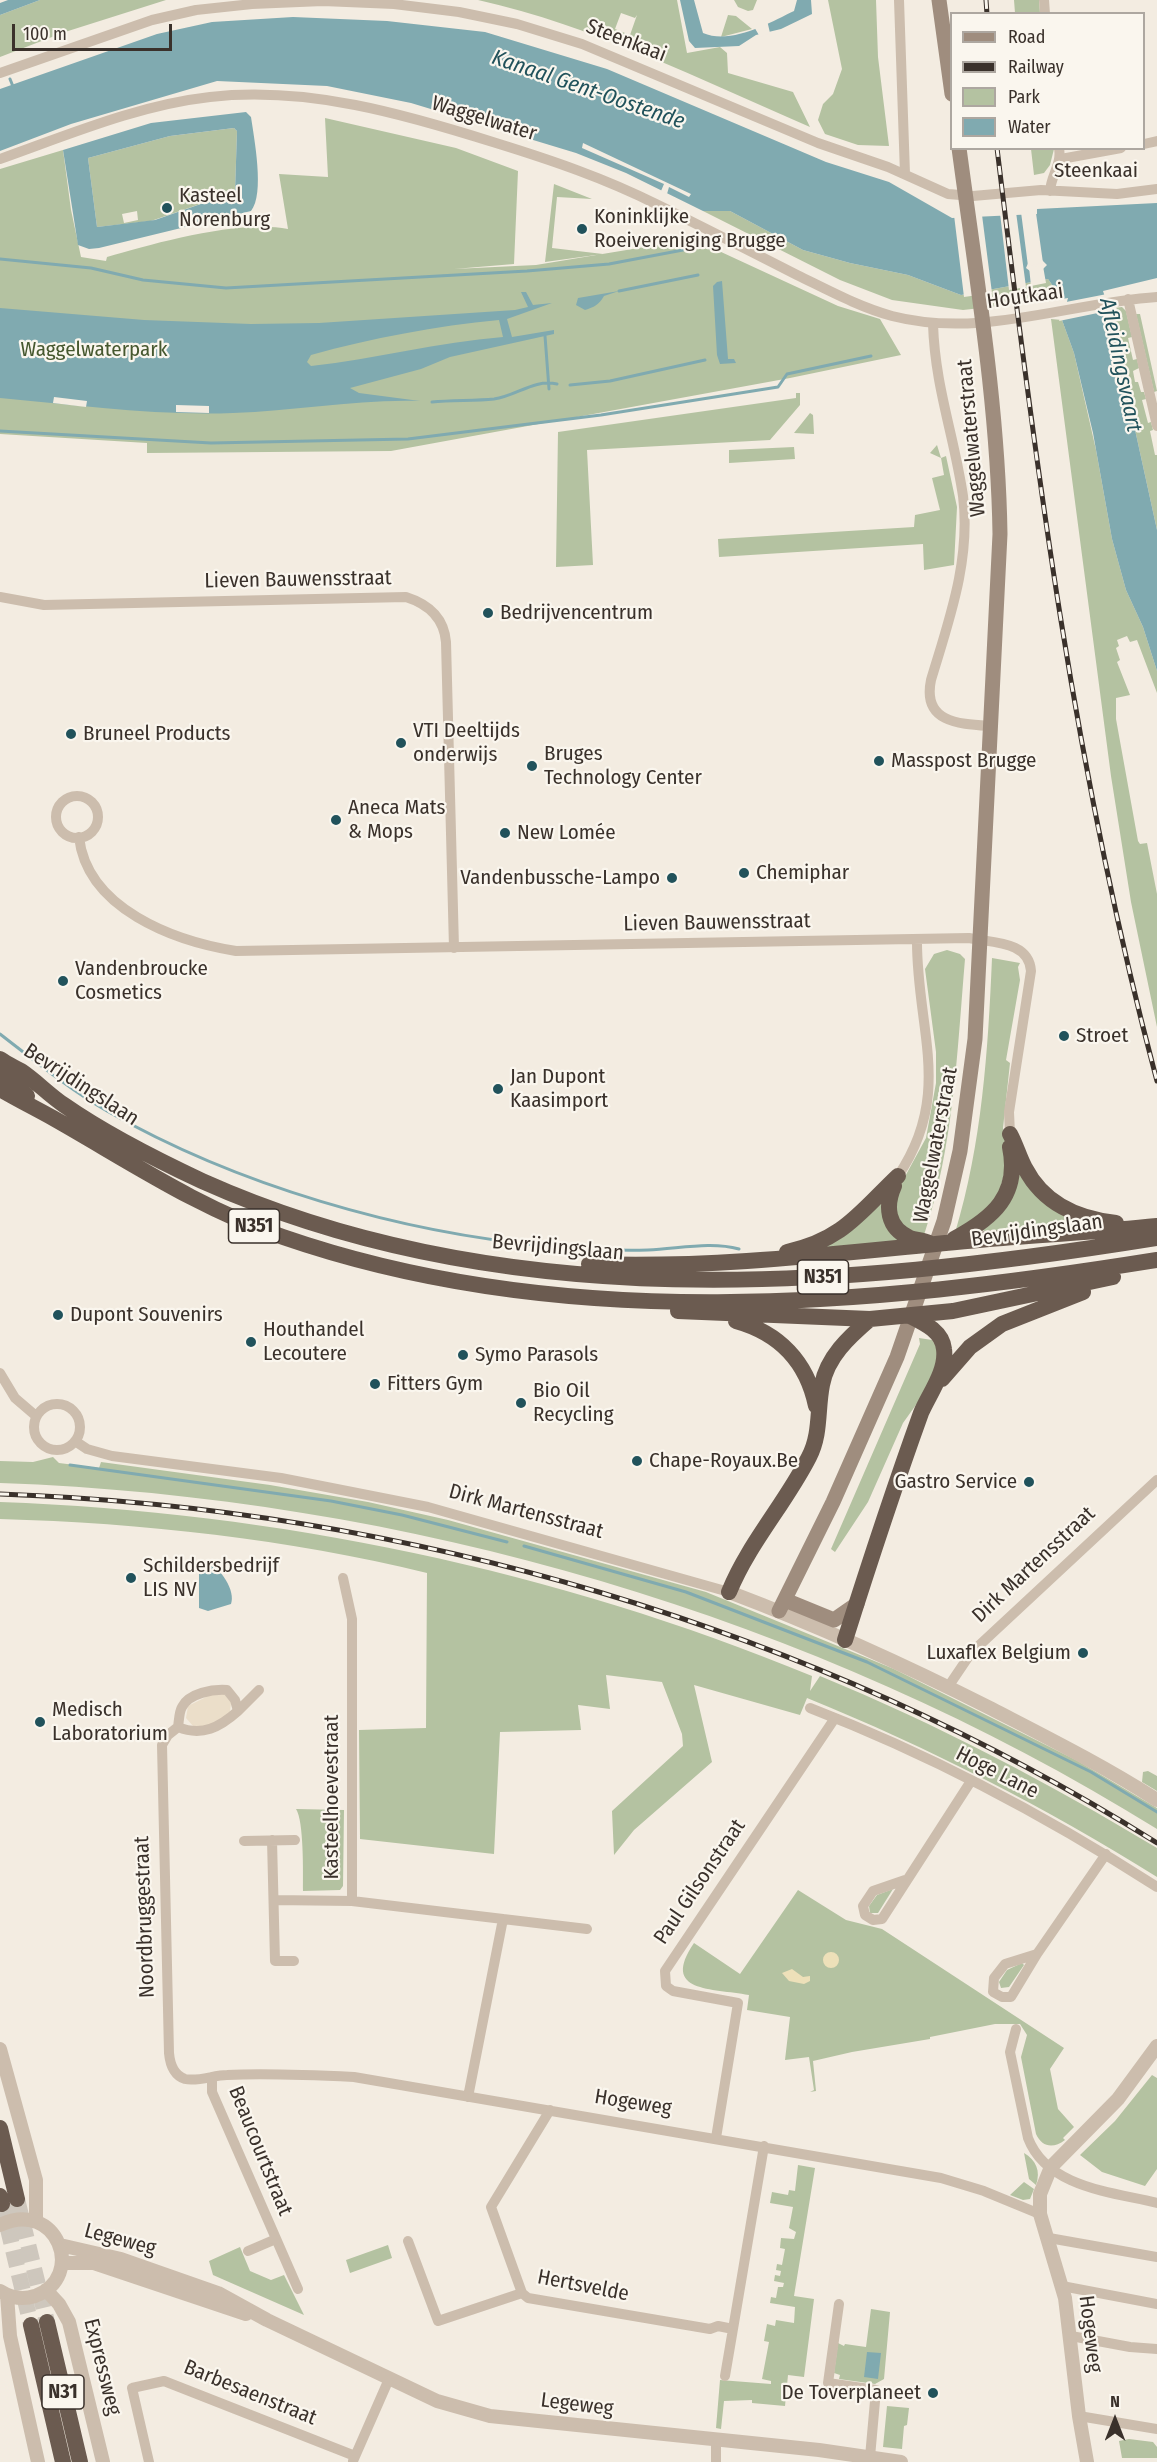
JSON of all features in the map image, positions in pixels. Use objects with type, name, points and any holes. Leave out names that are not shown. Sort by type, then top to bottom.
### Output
[{"type":"highway","name":"N351","points":[[0,1051],[22,1071]]},
{"type":"highway","name":"Bevrijdingslaan","points":[[0,1059],[22,1071],[62,1104],[94,1125],[151,1156],[241,1197],[353,1236],[487,1265],[550,1273],[652,1279],[790,1279],[942,1267],[1157,1230]]},
{"type":"highway","name":"N351","points":[[0,1074],[53,1118]]},
{"type":"highway","name":"N351","points":[[0,1089],[53,1118]]},
{"type":"highway","name":"Bevrijdingslaan","points":[[53,1118],[165,1185],[223,1214],[293,1241],[360,1262],[440,1280],[554,1295],[734,1302],[819,1300],[980,1285],[1157,1260]]},
{"type":"highway","points":[[898,1176],[888,1201],[893,1223],[909,1238],[939,1244],[982,1224],[1001,1202],[1011,1177],[1010,1134]]},
{"type":"highway","points":[[1010,1134],[1034,1182],[1060,1206],[1093,1219],[1157,1230]]},
{"type":"highway","points":[[718,1262],[790,1251],[817,1243],[844,1228],[867,1210],[898,1176]]},
{"type":"highway","points":[[487,1265],[519,1259],[607,1265],[718,1262],[827,1256],[939,1244],[1157,1230]]},
{"type":"highway","points":[[619,1299],[646,1310],[870,1319],[952,1311],[1157,1269]]},
{"type":"highway","points":[[933,1388],[970,1347],[1002,1323],[1124,1275]]},
{"type":"highway","points":[[710,1314],[754,1326],[787,1347],[800,1363],[810,1382],[819,1417]]},
{"type":"highway","points":[[845,1640],[922,1413],[942,1366],[944,1347],[939,1336],[928,1325],[909,1315]]},
{"type":"highway","points":[[729,1592],[755,1541],[808,1459],[814,1445],[821,1387],[831,1359],[870,1319]]},
{"type":"highway","points":[[0,2128],[6,2200]]},
{"type":"highway","name":"Expressweg","points":[[63,2462],[39,2324],[80,2462]]},
{"type":"main road","points":[[939,0],[950,86]]},
{"type":"main road","name":"Waggelwaterstraat","points":[[782,1605],[833,1502],[904,1339],[944,1221],[970,1093],[991,726],[1000,489],[987,361],[959,150]]},
{"type":"main road","points":[[782,1605],[834,1620],[856,1604]]},
{"type":"street","points":[[898,0],[905,174]]},
{"type":"street","name":"Steenkaai","points":[[0,73],[152,20],[196,10],[322,1],[394,4],[459,12],[517,24],[582,44],[808,139],[905,174],[936,189],[961,196],[1050,191],[1117,194],[1157,189]]},
{"type":"street","name":"Waggelwater","points":[[0,159],[130,114],[206,98],[250,95],[333,100],[447,128],[605,180],[848,300],[892,316],[933,324]]},
{"type":"street","name":"Steenkaai","points":[[1060,154],[1101,150]]},
{"type":"street","points":[[1050,191],[1051,180],[1060,154]]},
{"type":"street","name":"Houtkaai","points":[[933,324],[960,325],[1061,313],[1114,301],[1157,297]]},
{"type":"street","points":[[1128,299],[1157,426]]},
{"type":"street","name":"Waggelwaterstraat","points":[[933,324],[937,379],[963,498],[964,548],[956,595],[929,695],[933,708],[941,717],[952,721],[991,726]]},
{"type":"street","name":"Lieven Bauwensstraat","points":[[0,597],[44,605],[406,597],[427,606],[441,622],[446,642],[454,948]]},
{"type":"street","points":[[77,795],[89,799],[98,815],[91,833],[78,837],[70,836],[62,831],[56,815],[60,804],[77,795]]},
{"type":"street","name":"Lieven Bauwensstraat","points":[[78,837],[81,856],[88,870],[114,899],[148,923],[190,942],[236,951],[917,939],[980,940],[1018,949],[1029,959],[1030,964],[1010,1112],[1010,1134]]},
{"type":"street","points":[[898,1176],[921,1131],[930,1075],[917,963],[917,939]]},
{"type":"street","points":[[0,1374],[15,1398],[36,1416]]},
{"type":"street","points":[[51,1404],[70,1407],[76,1413],[80,1423],[75,1441],[58,1450],[43,1446],[34,1432],[36,1416],[51,1404]]},
{"type":"street","name":"Dirk Martensstraat","points":[[75,1441],[87,1449],[112,1456],[292,1480],[428,1507],[782,1605],[845,1640],[948,1687],[1091,1760],[1157,1800]]},
{"type":"street","name":"Dirk Martensstraat","points":[[948,1687],[971,1653],[1157,1480]]},
{"type":"street","name":"Kasteelhoevestraat","points":[[343,1578],[352,1618],[352,1900],[587,1929]]},
{"type":"street","name":"Noordbruggestraat","points":[[212,2077],[185,2078],[175,2073],[170,2063],[166,1978],[169,1969],[163,1870],[162,1745],[168,1735],[178,1727],[182,1706],[212,1689],[227,1690],[235,1700],[238,1711]]},
{"type":"street","points":[[178,1727],[204,1732],[221,1726],[259,1690]]},
{"type":"street","name":"Hoge Lane","points":[[810,1708],[971,1781],[1106,1854],[1157,1887]]},
{"type":"street","name":"Paul Gilsonstraat","points":[[716,2138],[738,2003],[673,1991],[666,1986],[665,1971],[670,1959],[835,1718]]},
{"type":"street","points":[[905,1880],[971,1781]]},
{"type":"street","points":[[272,1840],[275,1961],[294,1961]]},
{"type":"street","points":[[244,1841],[295,1840]]},
{"type":"street","points":[[1037,1954],[1005,1964],[994,1978],[993,1992],[1002,1997],[1011,1997],[1037,1954],[1106,1854]]},
{"type":"street","points":[[274,1900],[352,1900]]},
{"type":"street","points":[[468,2097],[502,1919]]},
{"type":"street","points":[[1016,2029],[1011,2052],[1028,2139],[1032,2147],[1067,2180],[1157,2203]]},
{"type":"street","name":"Hogeweg","points":[[1087,2462],[1079,2416],[1071,2336],[1062,2286],[1040,2214],[1041,2188],[1051,2167],[1118,2099],[1157,2046]]},
{"type":"street","points":[[0,2049],[36,2180],[36,2220]]},
{"type":"street","name":"Hogeweg","points":[[212,2077],[285,2074],[354,2077],[764,2146],[954,2181],[1040,2214]]},
{"type":"street","name":"Beaucourtstraat","points":[[212,2077],[212,2092],[298,2289]]},
{"type":"street","name":"Hertsvelde","points":[[550,2110],[491,2207],[522,2293],[528,2298],[710,2329],[718,2326],[733,2329]]},
{"type":"street","points":[[725,2376],[764,2146]]},
{"type":"street","points":[[0,2225],[12,2219],[36,2220],[54,2234],[60,2245],[62,2264],[59,2274],[46,2290],[26,2298],[3,2293]]},
{"type":"street","points":[[1049,2238],[1157,2257]]},
{"type":"street","name":"Beaucourtstraat","points":[[248,2251],[276,2239]]},
{"type":"street","points":[[408,2241],[438,2321],[522,2293]]},
{"type":"street","name":"Legeweg","points":[[60,2245],[121,2259],[207,2289],[437,2401],[490,2416],[901,2462]]},
{"type":"street","name":"Legeweg","points":[[62,2264],[94,2264],[267,2320]]},
{"type":"street","points":[[1062,2286],[1157,2304]]},
{"type":"street","name":"Expressweg","points":[[46,2290],[59,2304],[69,2322],[103,2462]]},
{"type":"street","name":"N31","points":[[3,2293],[10,2336],[38,2462]]},
{"type":"street","points":[[839,2304],[828,2383],[876,2390],[870,2457]]},
{"type":"street","points":[[1071,2336],[1130,2347],[1157,2349]]},
{"type":"street","points":[[354,2459],[389,2379]]},
{"type":"street","name":"Barbesaenstraat","points":[[149,2462],[132,2388],[164,2381],[354,2459]]},
{"type":"street","points":[[1079,2416],[1157,2428]]},
{"type":"street","points":[[716,2440],[716,2462]]},
{"type":"green space","points":[[40,0],[166,0],[65,32],[0,57],[0,15]]},
{"type":"green space","points":[[478,0],[677,0],[687,53],[720,47],[727,53],[728,73],[793,92],[810,127],[605,39],[521,11]],"holes":[[[621,13],[635,18],[637,15],[630,35],[615,29]]]},
{"type":"green space","points":[[734,0],[757,0],[753,10],[748,11],[738,7]]},
{"type":"green space","points":[[828,0],[876,0],[878,57],[889,146],[858,145],[825,134],[818,120],[823,104],[833,94],[842,69]]},
{"type":"green space","points":[[1014,0],[1039,0],[1040,12],[1015,12]]},
{"type":"green space","points":[[728,15],[736,16],[752,29],[721,37]]},
{"type":"green space","name":"Waggelwaterpark","points":[[325,118],[456,148],[518,171],[514,264],[454,269],[536,265],[693,239],[838,306],[880,319],[901,355],[790,378],[391,451],[147,453],[147,443],[0,434],[0,169],[63,150],[71,210],[81,257],[106,261],[107,257],[198,234],[246,227],[288,229],[279,174],[328,177]]},
{"type":"green space","points":[[234,128],[237,131],[235,192],[151,221],[97,227],[88,158],[170,136]],"holes":[[[137,211],[138,220],[124,223],[122,214]]]},
{"type":"green space","points":[[1031,150],[1054,150],[1050,165],[1044,173],[1034,175]]},
{"type":"green space","points":[[554,184],[592,199],[557,197],[552,248],[603,254],[545,262]]},
{"type":"green space","points":[[703,211],[730,211],[803,250],[908,275],[961,295],[1048,279],[1062,299],[963,310],[892,300],[840,280]]},
{"type":"green space","points":[[1122,307],[1126,311],[1132,337],[1128,338],[1133,360],[1137,359],[1139,368],[1133,371],[1135,382],[1138,382],[1141,392],[1144,392],[1146,399],[1142,400],[1148,423],[1151,422],[1153,430],[1150,431],[1155,455],[1157,455],[1157,530],[1116,343],[1114,308]]},
{"type":"green space","points":[[1136,314],[1140,314],[1157,391],[1154,392]]},
{"type":"green space","points":[[1051,319],[1062,320],[1074,353],[1096,450],[1112,539],[1126,590],[1143,627],[1157,671],[1157,693],[1137,640],[1130,642],[1127,636],[1117,640],[1119,646],[1116,648],[1120,660],[1117,662],[1130,695],[1116,698],[1116,719],[1138,841],[1140,844],[1147,843],[1157,894],[1157,1027],[1131,902],[1111,776]]},
{"type":"green space","points":[[796,393],[800,393],[800,405],[770,440],[587,450],[593,565],[556,567],[558,432],[796,398]]},
{"type":"green space","points":[[810,413],[813,415],[814,434],[794,433]]},
{"type":"green space","points":[[937,445],[941,458],[930,453]]},
{"type":"green space","points":[[794,447],[795,459],[729,463],[729,450]]},
{"type":"green space","points":[[946,456],[957,507],[954,565],[924,570],[923,544],[719,557],[718,539],[914,527],[915,515],[940,510],[932,478],[944,475],[941,458]]},
{"type":"green space","points":[[947,950],[960,954],[965,959],[948,1133],[934,1201],[924,1235],[916,1234],[897,1222],[896,1193],[926,1138],[936,1083],[936,1052],[925,969],[934,954]]},
{"type":"green space","points":[[992,958],[1020,963],[1018,967],[1020,980],[1006,1060],[1010,1063],[1003,1128],[1008,1159],[997,1201],[955,1233],[978,1131]]},
{"type":"green space","points":[[1016,1170],[1091,1225],[985,1232],[983,1230]]},
{"type":"green space","points":[[882,1203],[905,1240],[818,1253]]},
{"type":"green space","points":[[919,1338],[932,1340],[938,1349],[939,1363],[918,1402],[903,1423],[868,1502],[835,1552],[831,1549],[920,1344]]},
{"type":"green space","points":[[53,1457],[59,1463],[99,1468],[101,1462],[270,1485],[368,1502],[448,1520],[706,1592],[894,1669],[1076,1760],[1157,1808],[1157,1829],[1025,1753],[888,1687],[746,1629],[601,1581],[453,1542],[303,1513],[152,1493],[0,1483],[0,1461],[33,1462]]},
{"type":"green space","points":[[0,1502],[104,1508],[208,1518],[414,1553],[516,1577],[715,1638],[812,1676],[810,1691],[820,1676],[907,1714],[1075,1800],[1157,1848],[1157,1877],[1115,1851],[986,1780],[853,1717],[807,1698],[800,1715],[694,1685],[712,1762],[634,1830],[614,1855],[612,1811],[683,1746],[682,1734],[662,1682],[606,1675],[610,1709],[578,1705],[581,1730],[500,1732],[494,1854],[360,1839],[359,1730],[426,1728],[427,1573],[322,1551],[215,1535],[108,1524],[0,1519]]},
{"type":"green space","points":[[1148,1771],[1157,1776],[1157,1791],[1142,1782],[1143,1772]]},
{"type":"green space","points":[[296,1809],[344,1810],[343,1886],[340,1890],[303,1891],[302,1835]]},
{"type":"green space","points":[[893,1889],[878,1913],[870,1913],[869,1906],[877,1895]]},
{"type":"green space","points":[[798,1890],[846,1920],[882,1929],[1064,2048],[1050,2069],[1058,2109],[1074,2127],[1063,2138],[1065,2140],[1056,2145],[1048,2145],[1041,2142],[1036,2134],[1021,2057],[1027,2035],[1020,2024],[995,2024],[813,2061],[816,2091],[810,2092],[814,2090],[809,2057],[785,2060],[790,2017],[747,2010],[749,1995],[706,1989],[687,1980],[683,1971],[685,1959],[694,1943],[740,1974]]},
{"type":"green space","points":[[1022,1963],[1024,1965],[1009,1987],[1001,1988],[999,1982],[1007,1970]]},
{"type":"green space","points":[[1152,2075],[1157,2078],[1157,2169],[1145,2186],[1102,2172],[1080,2155],[1115,2121]]},
{"type":"green space","points":[[1024,2153],[1032,2159],[1036,2166],[1038,2175],[1036,2185],[1029,2179]]},
{"type":"green space","points":[[798,2165],[815,2168],[794,2296],[814,2299],[804,2377],[788,2375],[785,2406],[752,2403],[752,2400],[724,2401],[721,2429],[716,2428],[720,2380],[771,2384],[771,2381],[762,2379],[769,2342],[764,2341],[767,2324],[775,2326],[776,2320],[794,2323],[795,2307],[770,2303],[771,2297],[776,2298],[778,2287],[783,2287],[784,2283],[774,2281],[775,2275],[780,2276],[781,2271],[776,2270],[777,2264],[782,2265],[785,2249],[780,2248],[781,2238],[794,2239],[796,2232],[789,2228],[793,2207],[770,2203],[772,2192],[788,2195],[789,2190],[795,2191]]},
{"type":"green space","points":[[1024,2182],[1034,2189],[1030,2199],[1023,2200],[1010,2195]]},
{"type":"green space","points":[[388,2245],[392,2258],[350,2273],[346,2260]]},
{"type":"green space","points":[[240,2247],[250,2271],[271,2280],[284,2275],[304,2315],[213,2275],[209,2261]]},
{"type":"green space","points":[[871,2309],[890,2312],[884,2379],[875,2384],[839,2379],[840,2375],[834,2373],[838,2343],[844,2346],[845,2344],[866,2347]]},
{"type":"green space","points":[[887,2406],[909,2408],[907,2425],[904,2426],[902,2449],[883,2447]]},
{"type":"green space","points":[[1129,2439],[1153,2442],[1157,2447],[1157,2458],[1122,2458],[1119,2441]]},
{"type":"sand","points":[[828,1952],[834,1952],[839,1960],[837,1966],[828,1968],[823,1963],[823,1957]]},
{"type":"sand","points":[[792,1969],[803,1977],[810,1976],[810,1981],[804,1984],[789,1981],[782,1973]]},
{"type":"shaded area","points":[[214,1693],[224,1694],[231,1702],[230,1712],[220,1721],[203,1727],[193,1726],[186,1718],[188,1706]]},
{"type":"water","points":[[8,0],[40,0],[0,15],[0,3]]},
{"type":"water","points":[[680,0],[694,0],[703,33],[714,36],[738,34],[762,26],[794,11],[797,0],[811,0],[812,14],[781,29],[756,35],[739,46],[695,48],[689,41]]},
{"type":"water","points":[[293,17],[387,21],[485,32],[607,69],[826,162],[889,182],[952,218],[1037,214],[1037,209],[1157,203],[1157,278],[1103,291],[1106,300],[1114,308],[1116,343],[1157,530],[1157,671],[1143,627],[1126,590],[1112,539],[1093,433],[1074,353],[1062,320],[1068,298],[1062,299],[1048,279],[961,295],[908,275],[803,250],[730,211],[703,211],[626,173],[576,153],[411,103],[327,86],[217,81],[71,124],[0,151],[0,89],[157,34],[212,22]],"holes":[[[1042,260],[1047,265],[1043,269],[1030,271],[1026,268],[1029,261]]]},
{"type":"water","points":[[246,112],[251,117],[258,179],[255,203],[251,211],[99,248],[89,249],[78,245],[63,150],[151,123]],"holes":[[[234,128],[237,131],[235,192],[155,220],[97,227],[88,158],[170,136]]]},
{"type":"water","points":[[722,281],[728,359],[734,359],[736,363],[720,364],[717,355],[713,286]]},
{"type":"water","points":[[619,291],[604,296],[596,305],[585,310],[576,305],[578,298]]},
{"type":"water","points":[[521,292],[526,292],[533,305],[552,303],[507,319],[512,337],[554,330],[554,334],[450,357],[421,369],[350,388],[359,393],[420,401],[373,402],[204,414],[116,409],[0,398],[0,308],[144,320],[251,324],[319,323],[515,310],[528,307]],"holes":[[[499,320],[503,337],[335,363],[311,366],[307,362],[311,355],[357,343],[404,333],[475,323]]]},
{"type":"water","points":[[207,1565],[212,1566],[226,1580],[232,1599],[231,1604],[208,1611],[199,1608],[199,1569]]},
{"type":"water","points":[[867,2352],[881,2353],[878,2379],[864,2377]]},
{"type":"pier","points":[[767,20],[770,33],[760,37],[753,25]]},
{"type":"pier","points":[[583,143],[691,194],[689,197],[669,187],[667,194],[661,191],[664,184],[582,148]]},
{"type":"pier","points":[[1035,206],[1043,263],[1028,266],[1021,212],[1035,211]]},
{"type":"pier","points":[[1016,212],[1026,287],[1009,290],[1000,213]]},
{"type":"pier","points":[[954,215],[982,215],[992,293],[964,297]]},
{"type":"pier","points":[[1043,266],[1046,283],[1031,286],[1029,267]]},
{"type":"pier","points":[[1107,294],[1117,309],[1059,321],[1066,302]]},
{"type":"pier","points":[[54,397],[87,401],[86,407],[53,403]]},
{"type":"pier","points":[[176,405],[209,406],[209,413],[176,412]]},
{"type":"waterway","points":[[10,79],[14,89]]},
{"type":"waterway","points":[[0,259],[91,268],[143,280],[226,288],[527,271],[609,264],[683,250]]},
{"type":"waterway","points":[[619,291],[698,275]]},
{"type":"waterway","points":[[545,336],[549,389]]},
{"type":"waterway","points":[[0,431],[211,443],[408,439],[601,415],[778,387],[787,374],[871,356]]},
{"type":"waterway","points":[[570,385],[610,381],[705,360]]},
{"type":"waterway","points":[[432,402],[494,399],[540,384],[557,384]]},
{"type":"waterway","points":[[0,1034],[79,1093],[157,1138],[264,1183],[321,1201],[378,1217],[492,1240],[585,1249],[648,1250],[705,1246],[739,1249]]},
{"type":"waterway","points":[[70,1465],[331,1501],[402,1515],[507,1542]]},
{"type":"waterway","points":[[524,1546],[686,1592],[867,1662],[1091,1772],[1157,1812]]},
{"type":"tunnel","points":[[17,2199],[47,2322]]},
{"type":"tunnel","points":[[2,2204],[31,2325]]},
{"type":"railway","points":[[986,0],[987,12]]},
{"type":"railway","points":[[997,150],[1026,383],[1060,618],[1103,850],[1128,966],[1157,1081]]},
{"type":"railway","points":[[0,1494],[152,1504],[303,1524],[453,1554],[601,1593],[747,1641],[888,1699],[1025,1767],[1157,1843]]},
{"type":"place","name":"Kasteel Norenburg","points":[[167,208]]},
{"type":"place","name":"Koninklijke Roeivereniging Brugge","points":[[582,229]]},
{"type":"place","name":"Bedrijvencentrum","points":[[488,613]]},
{"type":"place","name":"Bruneel Products","points":[[71,734]]},
{"type":"place","name":"VTI Deeltijds onderwijs","points":[[401,743]]},
{"type":"place","name":"Masspost Brugge","points":[[879,761]]},
{"type":"place","name":"Bruges Technology Center","points":[[532,766]]},
{"type":"place","name":"Aneca Mats & Mops","points":[[336,820]]},
{"type":"place","name":"New Lomée","points":[[505,833]]},
{"type":"place","name":"Chemiphar","points":[[744,873]]},
{"type":"place","name":"Vandenbussche-Lampo","points":[[672,878]]},
{"type":"place","name":"Vandenbroucke Cosmetics","points":[[63,981]]},
{"type":"place","name":"Stroet","points":[[1064,1036]]},
{"type":"place","name":"Jan Dupont Kaasimport","points":[[498,1089]]},
{"type":"place","name":"Dupont Souvenirs","points":[[58,1315]]},
{"type":"place","name":"Houthandel Lecoutere","points":[[251,1342]]},
{"type":"place","name":"Symo Parasols","points":[[463,1355]]},
{"type":"place","name":"Fitters Gym","points":[[375,1384]]},
{"type":"place","name":"Bio Oil Recycling","points":[[521,1403]]},
{"type":"place","name":"Chape-Royaux.Be","points":[[637,1461]]},
{"type":"place","name":"Gastro Service","points":[[1029,1482]]},
{"type":"place","name":"Schildersbedrijf LIS NV","points":[[131,1578]]},
{"type":"place","name":"Luxaflex Belgium","points":[[1083,1653]]},
{"type":"place","name":"Medisch Laboratorium","points":[[40,1722]]},
{"type":"place","name":"De Toverplaneet","points":[[933,2393]]},
{"type":"water label","name":"Kanaal Gent-Oostende","points":[[588,90]]},
{"type":"water label","name":"Afleidingsvaart","points":[[1120,365]]}]
